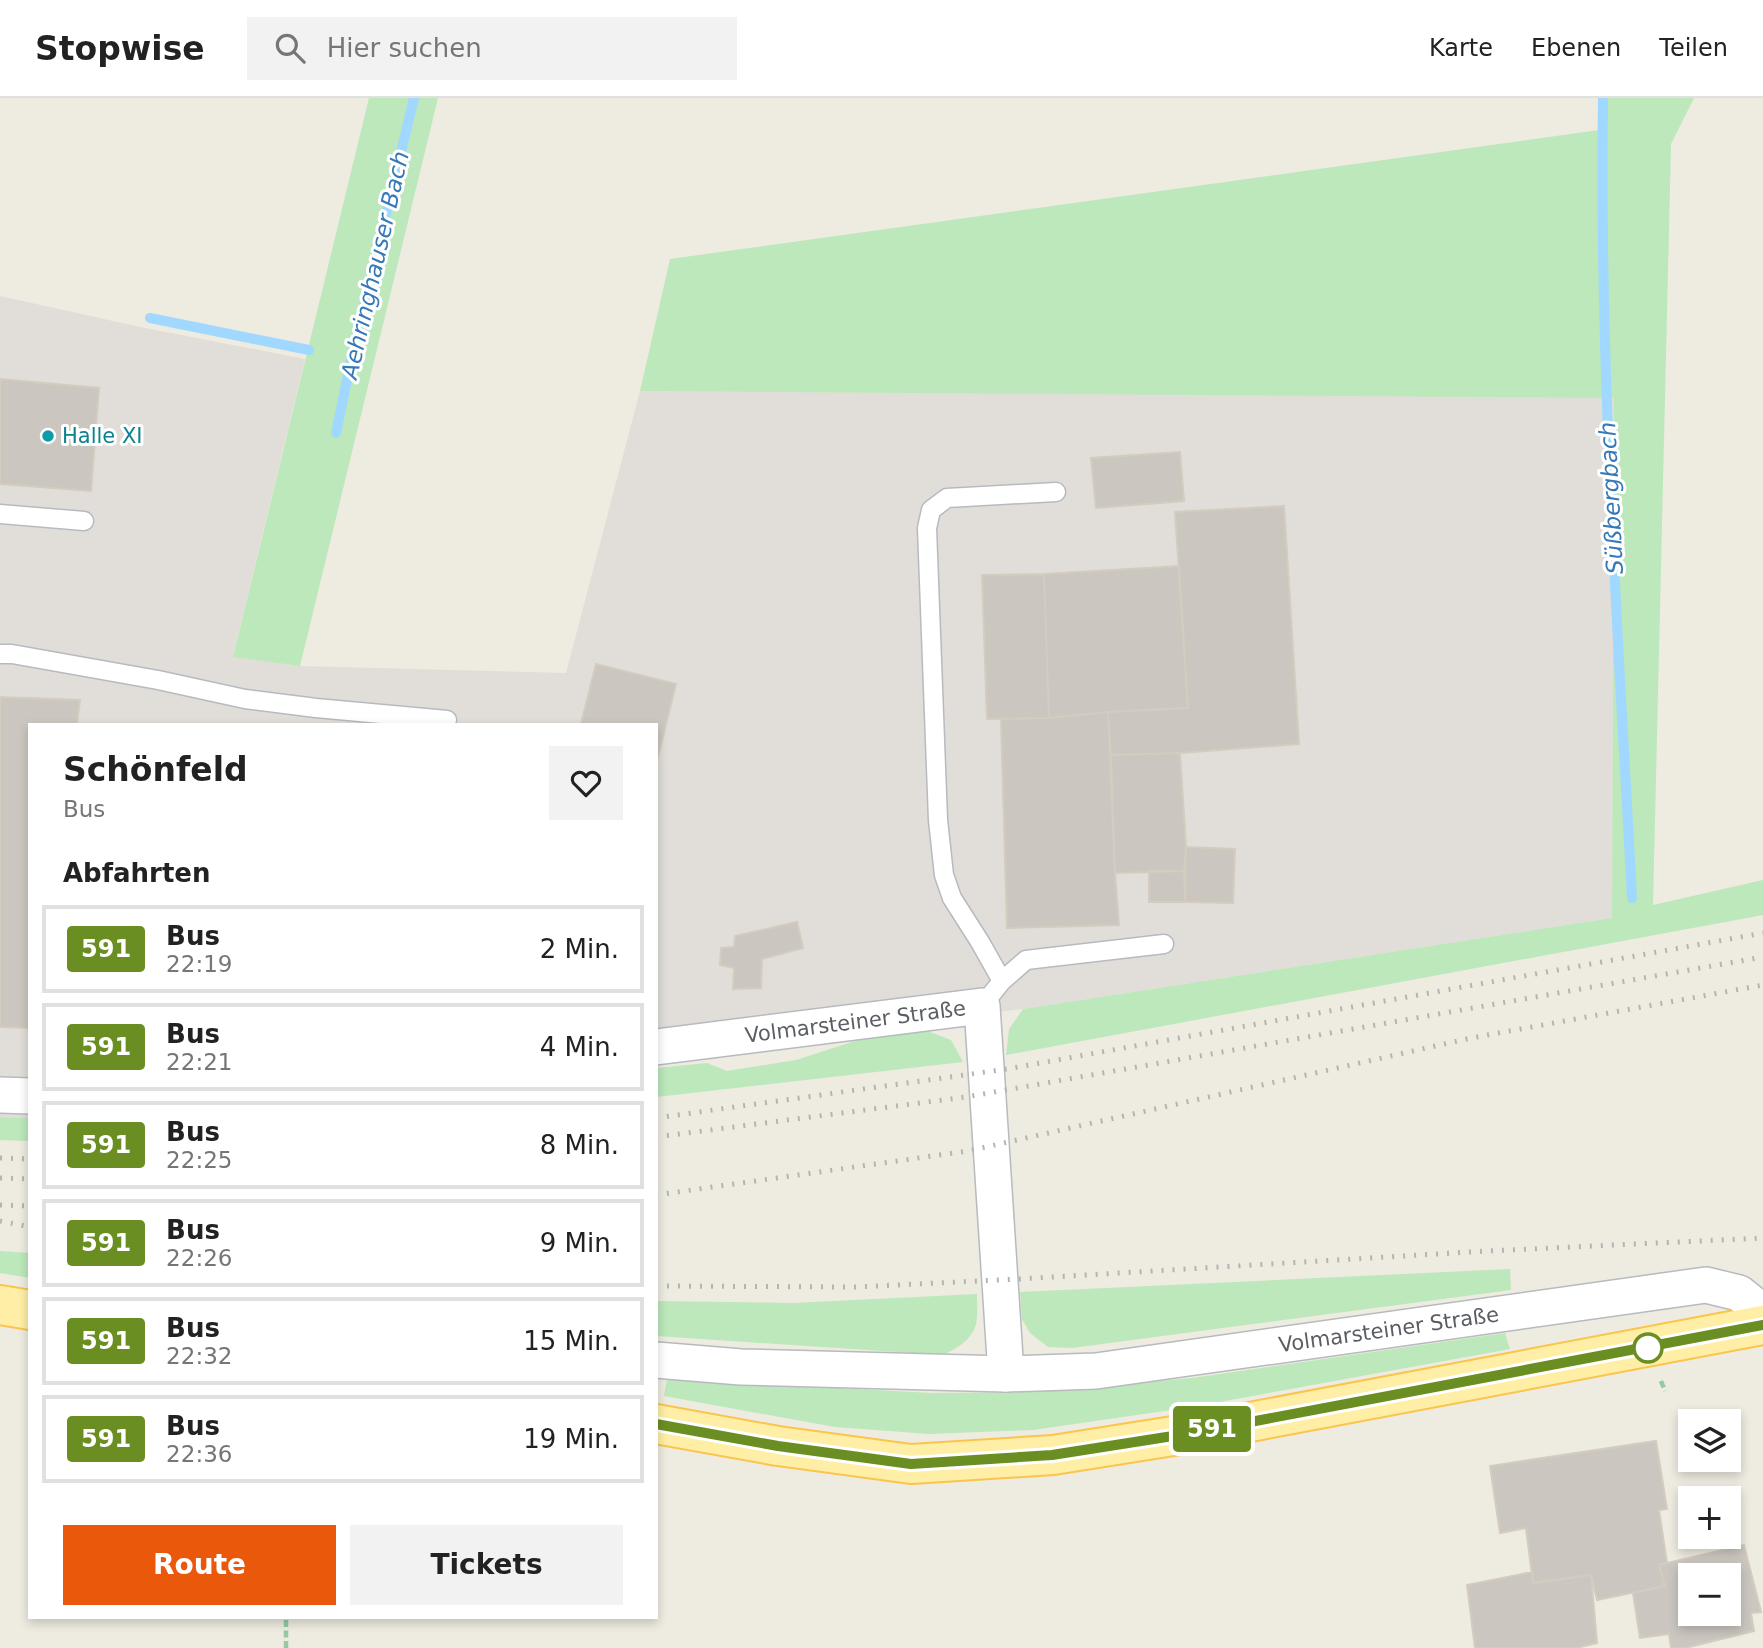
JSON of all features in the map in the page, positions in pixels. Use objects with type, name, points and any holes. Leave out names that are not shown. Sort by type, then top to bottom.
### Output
[{"type":"main road","points":[[0,1305],[28,1310]]},
{"type":"main road","points":[[658,1424],[778,1446],[911,1464],[1052,1455],[1192,1433],[1763,1325]]},
{"type":"street","name":"Volmarsteiner Straße","points":[[658,1046],[992,993],[1006,1374]]},
{"type":"street","points":[[0,1095],[28,1096]]},
{"type":"street","name":"Volmarsteiner Straße","points":[[658,1360],[741,1367],[1006,1374],[1096,1371],[1706,1285],[1739,1293],[1763,1312]]},
{"type":"lane","points":[[992,993],[981,942],[952,898],[944,875],[938,820],[927,528],[932,510],[947,498],[1056,492]]},
{"type":"lane","points":[[0,514],[84,521]]},
{"type":"lane","points":[[0,654],[158,680],[246,699],[447,720]]},
{"type":"lane","points":[[992,993],[1027,960],[1164,944]]},
{"type":"path","points":[[286,1619],[286,1648]]},
{"type":"shaded area","points":[[0,296],[305,359],[233,656],[300,666],[566,673],[640,391],[1614,397],[1612,918],[1023,1009],[658,1052],[658,723],[28,723],[28,1118],[0,1117]]},
{"type":"green space","points":[[369,98],[438,98],[300,666],[233,657]]},
{"type":"green space","points":[[1601,98],[1694,98],[1671,144],[1653,905],[1763,880],[1763,915],[1006,1055],[1009,1029],[1023,1009],[1612,918],[1614,398],[640,391],[670,259],[1599,130]]},
{"type":"green space","points":[[925,1030],[951,1040],[963,1062],[658,1097],[658,1068],[707,1063],[727,1071],[796,1060],[883,1032]]},
{"type":"green space","points":[[0,1117],[28,1118],[28,1141],[0,1140]]},
{"type":"green space","points":[[0,1251],[28,1253],[28,1278],[0,1273]]},
{"type":"green space","points":[[1510,1269],[1511,1290],[1072,1348],[1048,1347],[1030,1333],[1022,1319],[1020,1292]]},
{"type":"green space","points":[[977,1294],[977,1317],[971,1335],[943,1355],[658,1336],[658,1301],[794,1303]]},
{"type":"green space","points":[[1505,1333],[1510,1349],[1192,1407],[1033,1430],[929,1434],[835,1427],[664,1396],[667,1379],[932,1393],[1036,1392],[1192,1378]]},
{"type":"building","name":"Halle XI","points":[[0,379],[99,388],[91,491],[0,484]]},
{"type":"building","points":[[1180,452],[1184,501],[1096,508],[1091,458]]},
{"type":"building","points":[[1284,506],[1299,744],[1111,755],[1108,712],[1188,708],[1175,512]]},
{"type":"building","points":[[1179,566],[1188,708],[1049,718],[1044,574]]},
{"type":"building","points":[[1044,574],[1049,718],[987,719],[982,575]]},
{"type":"building","points":[[596,664],[676,684],[658,757],[658,723],[581,723]]},
{"type":"building","points":[[0,697],[80,700],[77,723],[28,723],[28,1028],[0,1027]]},
{"type":"building","points":[[1108,712],[1119,925],[1007,928],[1001,719],[1049,718]]},
{"type":"building","points":[[1180,753],[1186,847],[1184,871],[1115,873],[1111,755]]},
{"type":"building","points":[[1186,847],[1235,849],[1233,903],[1185,902]]},
{"type":"building","points":[[1149,871],[1184,871],[1185,902],[1149,902]]},
{"type":"building","points":[[797,922],[803,948],[762,959],[761,988],[733,989],[734,968],[720,965],[721,948],[734,947],[735,936]]},
{"type":"building","points":[[1656,1441],[1667,1509],[1659,1510],[1667,1563],[1659,1565],[1665,1586],[1597,1600],[1591,1575],[1533,1583],[1526,1528],[1500,1533],[1490,1466]]},
{"type":"building","points":[[1744,1545],[1761,1612],[1751,1613],[1754,1631],[1685,1648],[1671,1648],[1669,1634],[1640,1638],[1633,1593],[1665,1586],[1659,1565],[1727,1549],[1741,1549]]},
{"type":"building","points":[[1532,1572],[1533,1583],[1591,1575],[1597,1643],[1576,1648],[1475,1648],[1467,1585]]},
{"type":"waterway","name":"Aehringhauser Bach","points":[[336,433],[352,355],[414,98]]},
{"type":"waterway","name":"Süßbergbach","points":[[1603,98],[1607,398],[1632,898]]},
{"type":"waterway","points":[[150,318],[309,350]]},
{"type":"railway","points":[[658,1118],[1007,1069],[1763,933]]},
{"type":"railway","points":[[658,1137],[966,1097],[1763,957]]},
{"type":"railway","points":[[658,1195],[968,1151],[1471,1038],[1763,985]]},
{"type":"railway","points":[[0,1158],[28,1159]]},
{"type":"railway","points":[[0,1178],[28,1179]]},
{"type":"railway","points":[[0,1205],[28,1206]]},
{"type":"railway","points":[[0,1221],[28,1227]]},
{"type":"railway","points":[[658,1286],[855,1287],[1763,1238]]},
{"type":"bus line","name":"591","points":[[658,1424],[778,1446],[911,1464],[1052,1455],[1192,1433],[1763,1325]]},
{"type":"place","name":"Halle XI","points":[[48,436]]}]
